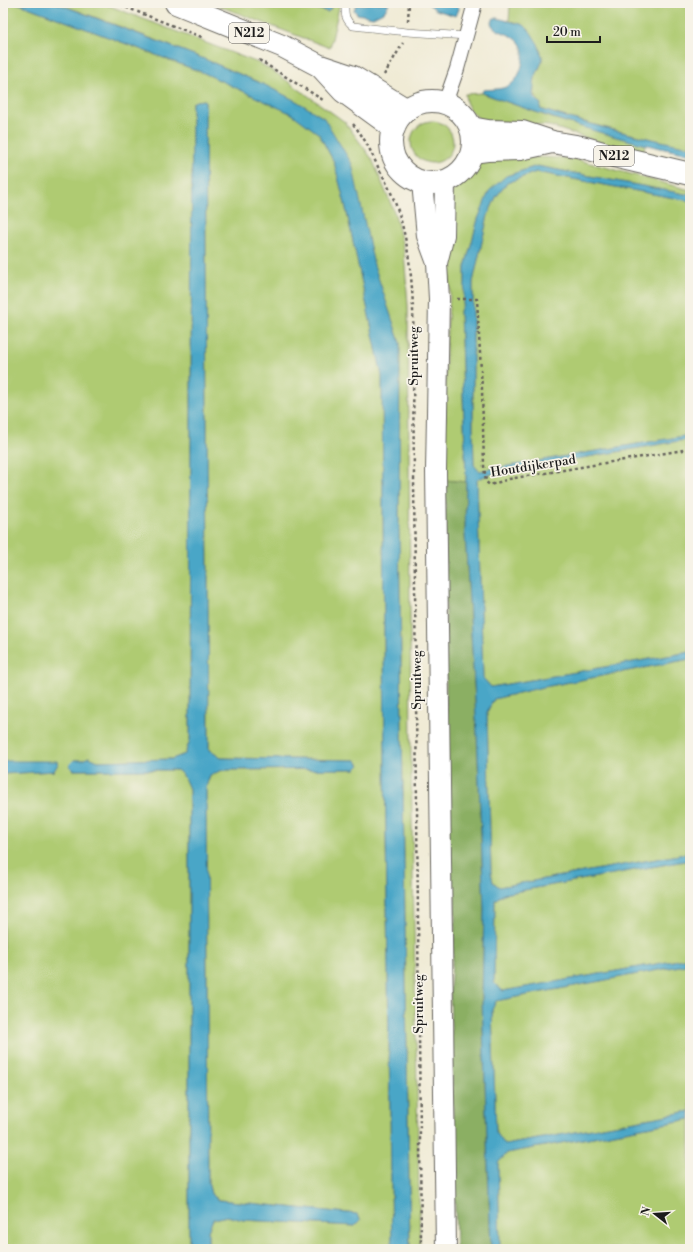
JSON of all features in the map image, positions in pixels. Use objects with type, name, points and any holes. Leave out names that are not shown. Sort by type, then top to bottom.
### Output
[{"type":"main road","name":"N212","points":[[176,3],[282,46],[320,66],[353,77],[407,110]]},
{"type":"main road","name":"N212","points":[[320,66],[343,92],[394,128]]},
{"type":"main road","points":[[433,101],[445,103],[455,108],[461,114],[470,128],[473,140],[472,152],[465,167],[452,178],[435,183],[422,182],[414,179],[404,172],[397,162],[392,151],[391,140],[394,128],[397,121],[407,110],[419,104],[433,101]]},
{"type":"main road","name":"N212","points":[[470,128],[488,131],[522,132],[552,142],[582,147],[690,174]]},
{"type":"main road","name":"N212","points":[[472,152],[520,149],[552,142]]},
{"type":"main road","name":"Spruitweg","points":[[437,263],[444,235],[445,181]]},
{"type":"main road","name":"Spruitweg","points":[[422,182],[427,236],[437,263],[439,299],[436,471],[446,1249]]},
{"type":"street","points":[[445,103],[467,36],[475,3]]},
{"type":"lane","points":[[345,3],[347,21],[353,26],[407,32],[467,36]]},
{"type":"path","points":[[115,3],[209,40]]},
{"type":"path","points":[[407,32],[409,3]]},
{"type":"path","points":[[254,58],[304,87],[326,102]]},
{"type":"path","name":"Spruitweg","points":[[347,120],[353,124],[363,136],[388,186],[399,214],[407,248],[414,315],[421,1249]]},
{"type":"path","name":"Houtdijkerpad","points":[[457,299],[477,299],[482,389],[484,466],[486,482],[490,485],[509,479],[690,449]]},
{"type":"green space","points":[[3,3],[17,3],[204,73],[293,114],[319,134],[334,162],[345,204],[382,376],[385,764],[392,1249],[208,1249],[208,1231],[213,1219],[227,1216],[243,1220],[355,1226],[361,1220],[357,1214],[219,1200],[211,1194],[208,1182],[206,787],[210,775],[223,770],[356,769],[360,765],[356,760],[221,758],[209,750],[205,100],[192,103],[190,740],[185,754],[172,759],[98,761],[89,757],[82,760],[74,760],[73,770],[177,770],[183,775],[189,789],[189,1249],[3,1249],[3,774],[54,771],[3,761]]},
{"type":"green space","points":[[56,3],[102,3],[261,64],[276,73],[345,122],[372,159],[395,214],[404,251],[408,306],[411,764],[420,1249],[410,1249],[399,529],[400,343],[324,118],[304,106],[241,74]]},
{"type":"green space","points":[[211,3],[297,3],[328,12],[331,8],[331,3],[340,3],[330,48]]},
{"type":"green space","points":[[507,3],[690,3],[690,147],[614,130],[540,109],[541,104],[534,93],[534,85],[535,77],[541,66],[541,52],[530,33],[523,25],[509,21],[510,6]]},
{"type":"green space","points":[[482,93],[552,118],[645,145],[643,154],[550,126],[480,120],[470,110],[466,102],[465,94]]},
{"type":"green space","points":[[428,121],[436,121],[444,124],[450,130],[453,142],[450,154],[444,160],[436,163],[428,163],[420,160],[414,154],[411,146],[411,138],[414,130],[420,124]]},
{"type":"green space","points":[[488,158],[571,158],[690,190],[690,195],[537,166],[506,176],[484,206],[478,219],[465,267],[463,304],[460,311],[466,482],[445,480],[446,345],[450,294],[449,251],[452,193],[462,179],[479,163]]},
{"type":"green space","points":[[536,172],[690,201],[690,435],[479,471],[474,465],[473,282],[488,215],[496,197],[507,183]]},
{"type":"green space","points":[[690,439],[690,652],[491,687],[483,678],[477,479],[491,474]]},
{"type":"green space","points":[[445,480],[466,482],[465,533],[477,733],[484,909],[482,999],[491,1249],[456,1249],[450,987],[455,927],[455,895],[447,853]]},
{"type":"green space","points":[[690,659],[690,853],[499,887],[493,882],[491,872],[487,712],[494,699],[539,688]]},
{"type":"green space","points":[[690,860],[690,958],[503,991],[494,983],[495,900],[503,894]]},
{"type":"green space","points":[[690,964],[690,1111],[505,1145],[496,1132],[492,1010],[495,1001]]},
{"type":"green space","points":[[690,1119],[690,1249],[500,1249],[498,1163],[507,1153]]},
{"type":"water","points":[[17,3],[56,3],[202,58],[265,85],[298,102],[324,118],[352,164],[374,265],[400,343],[399,529],[410,1249],[392,1249],[385,764],[382,376],[345,204],[334,162],[319,134],[292,114],[204,73]]},
{"type":"water","points":[[297,3],[331,3],[331,8],[328,12]]},
{"type":"water","points":[[389,3],[385,11],[373,17],[357,14],[354,10],[356,5]]},
{"type":"water","points":[[427,3],[458,4],[459,9],[456,16],[436,10]]},
{"type":"water","points":[[494,18],[524,25],[530,31],[538,44],[542,56],[542,62],[535,77],[533,94],[535,99],[541,104],[540,109],[614,130],[690,147],[690,154],[611,136],[482,93],[483,90],[502,88],[512,83],[519,74],[523,62],[523,50],[521,45],[514,37],[499,31],[492,26],[491,22]]},
{"type":"water","points":[[205,100],[209,750],[221,758],[356,760],[360,765],[356,769],[223,770],[210,775],[206,787],[208,1182],[211,1194],[219,1200],[357,1214],[361,1220],[355,1226],[243,1220],[227,1216],[213,1219],[208,1231],[208,1249],[189,1249],[189,789],[183,775],[177,770],[73,770],[69,765],[74,760],[82,760],[89,757],[98,761],[172,759],[185,754],[190,740],[192,103]]},
{"type":"water","points":[[537,166],[690,195],[690,201],[536,172],[507,183],[496,197],[488,215],[473,282],[474,465],[479,471],[690,435],[690,439],[491,474],[477,479],[483,678],[491,687],[690,652],[690,659],[539,688],[494,699],[487,712],[491,872],[493,882],[499,887],[690,853],[690,860],[503,894],[495,900],[494,983],[503,991],[690,958],[690,964],[496,1001],[492,1010],[496,1132],[505,1145],[690,1111],[690,1119],[507,1153],[498,1163],[500,1249],[491,1249],[482,999],[484,909],[477,733],[465,533],[466,476],[460,311],[463,304],[465,267],[478,219],[489,191],[506,176]]},
{"type":"water","points":[[3,761],[57,761],[58,764],[54,771],[3,774]]}]
